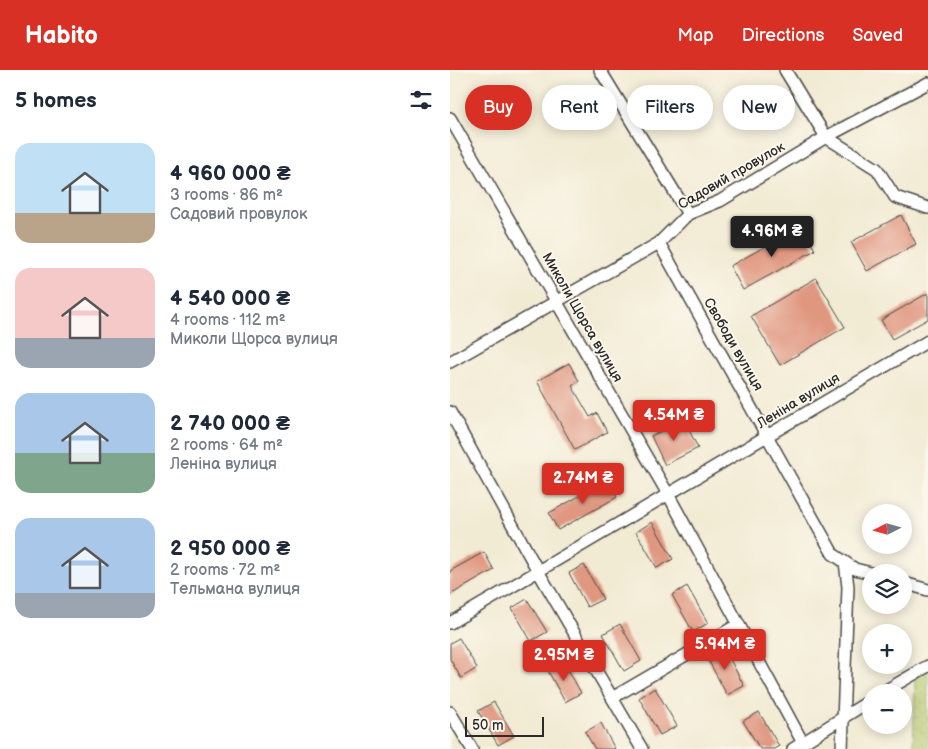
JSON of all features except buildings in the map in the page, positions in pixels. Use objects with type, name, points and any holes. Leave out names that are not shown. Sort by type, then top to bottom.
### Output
[{"type":"street","points":[[600,70],[688,214]]},
{"type":"street","points":[[785,70],[826,137],[877,169],[895,197],[928,208]]},
{"type":"street","name":"Садовий провулок","points":[[450,362],[659,243],[688,214],[720,201],[826,137],[928,83]]},
{"type":"street","name":"Миколи Щорса вулиця","points":[[450,118],[668,494],[738,624],[798,746]]},
{"type":"street","name":"Свободи вулиця","points":[[659,243],[833,554],[855,569],[862,571]]},
{"type":"street","name":"Леніна вулиця","points":[[450,622],[928,341]]},
{"type":"street","points":[[450,412],[538,571],[642,749]]},
{"type":"street","points":[[842,749],[848,587],[845,562]]},
{"type":"street","points":[[912,585],[928,590]]},
{"type":"street","points":[[612,698],[738,624]]},
{"type":"street","points":[[897,684],[928,666]]},
{"type":"street","points":[[798,746],[862,706]]},
{"type":"street","points":[[450,712],[472,749]]},
{"type":"green space","points":[[928,666],[928,749],[913,749],[915,673]]}]
